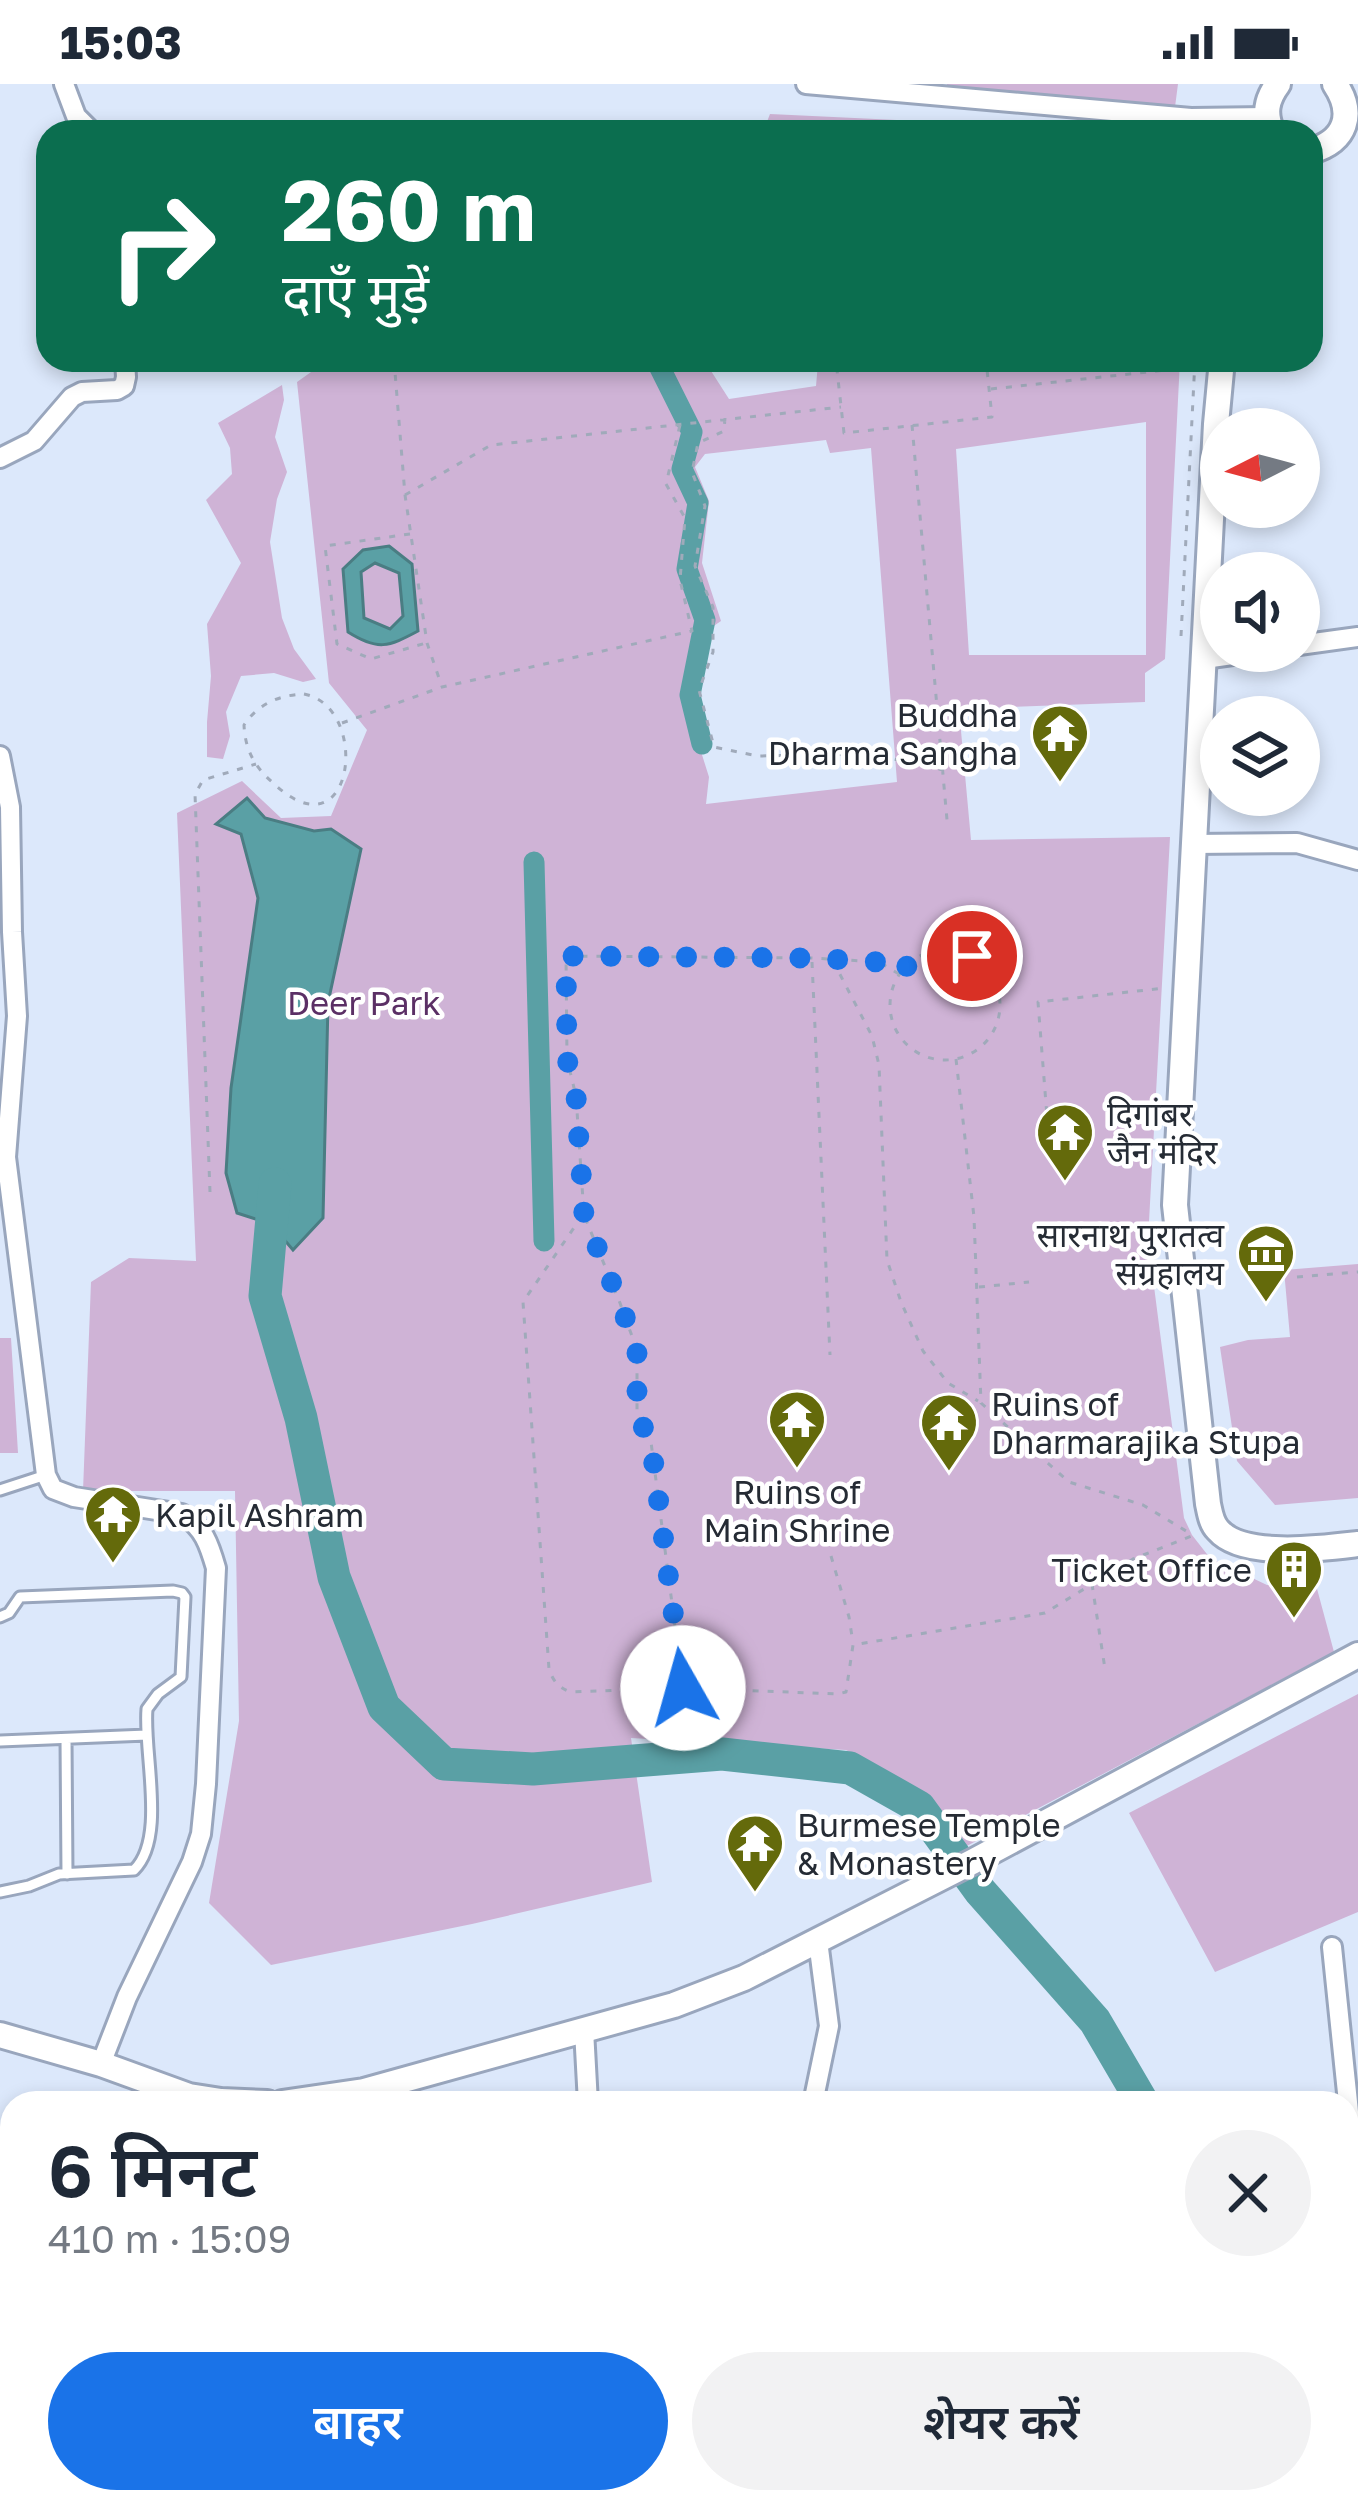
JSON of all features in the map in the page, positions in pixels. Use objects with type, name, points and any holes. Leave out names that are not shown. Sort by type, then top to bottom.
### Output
[{"type":"street","points":[[64,84],[80,120]]},
{"type":"street","points":[[806,84],[1229,120]]},
{"type":"street","points":[[1269,120],[1267,104],[1278,84]]},
{"type":"street","points":[[1323,147],[1343,126],[1346,96]]},
{"type":"street","points":[[0,458],[34,442],[72,397],[124,386],[125,372]]},
{"type":"street","points":[[1210,552],[1221,372]]},
{"type":"street","points":[[1320,643],[1358,637]]},
{"type":"street","points":[[1203,672],[1175,1205],[1208,1504],[1214,1527],[1227,1539],[1294,1552],[1358,1544]]},
{"type":"street","points":[[0,756],[10,807],[17,1016],[6,1157],[46,1475],[53,1489],[74,1497],[182,1514],[206,1534],[216,1568],[201,1834],[101,2064]]},
{"type":"street","points":[[1193,844],[1298,843],[1358,860]]},
{"type":"street","points":[[384,2091],[674,2005],[744,1978],[942,1878],[1358,1655]]},
{"type":"street","points":[[815,2091],[829,2026],[818,1941]]},
{"type":"street","points":[[1332,1947],[1347,2091]]},
{"type":"street","points":[[584,2030],[587,2091]]},
{"type":"street","points":[[0,2035],[175,2091]]},
{"type":"lane","points":[[0,1490],[46,1475]]},
{"type":"lane","points":[[0,1617],[20,1597],[182,1593],[185,1597],[181,1677],[147,1708],[150,1834],[140,1866],[51,1875],[0,1892]]},
{"type":"lane","points":[[0,1742],[147,1735]]},
{"type":"lane","points":[[66,1739],[67,1874]]},
{"type":"path","points":[[395,372],[404,495],[428,643],[442,687]]},
{"type":"path","points":[[837,372],[844,433],[992,417],[987,372]]},
{"type":"path","points":[[989,390],[1149,372]]},
{"type":"path","points":[[404,495],[491,445],[841,407]]},
{"type":"path","points":[[725,418],[724,431],[698,443],[692,472],[706,506],[695,566],[712,607],[712,652],[699,690],[714,747],[758,756],[871,754],[943,770]]},
{"type":"path","points":[[342,722],[442,687],[692,632],[680,580],[685,518],[666,484],[680,425]]},
{"type":"path","points":[[912,425],[947,820]]},
{"type":"path","points":[[411,533],[325,546],[337,644],[371,659],[428,643]]},
{"type":"path","points":[[290,694],[318,696],[342,722],[344,772],[329,802],[310,806],[294,799],[270,781],[248,752],[244,725],[261,706],[290,694]]},
{"type":"path","points":[[210,1192],[195,794],[203,780],[256,764]]},
{"type":"path","points":[[930,951],[972,956],[997,986],[998,1022],[974,1052],[956,1059],[936,1060],[916,1052],[895,1028],[890,1008],[899,974],[930,951]]},
{"type":"path","points":[[683,1688],[651,1442],[637,1415],[637,1350],[584,1215],[576,1096],[567,1059],[566,956],[832,959],[879,962],[899,974]]},
{"type":"path","points":[[812,958],[830,1355]]},
{"type":"path","points":[[832,959],[872,1036],[879,1065],[887,1261],[923,1351],[948,1383],[981,1403],[1070,1482],[1143,1505],[1192,1535],[1133,1559],[1045,1613],[853,1645]]},
{"type":"path","points":[[1049,1142],[1038,1002],[1165,988]]},
{"type":"path","points":[[956,1059],[974,1217],[981,1403]]},
{"type":"path","points":[[584,1215],[523,1302],[552,1678],[570,1692],[683,1688],[846,1692],[853,1645],[831,1556]]},
{"type":"path","points":[[1298,1276],[1358,1272]]},
{"type":"path","points":[[977,1287],[1029,1282]]},
{"type":"path","points":[[1092,1583],[1105,1669]]},
{"type":"green space","points":[[947,84],[1178,84],[1175,107],[946,91]]},
{"type":"green space","points":[[770,114],[895,120],[768,120]]},
{"type":"green space","name":"Deer Park","points":[[311,372],[712,372],[729,399],[816,386],[817,372],[1179,372],[1165,659],[1145,673],[1145,702],[959,709],[971,840],[1170,837],[1148,1240],[1184,1518],[1210,1558],[1267,1585],[1316,1585],[1334,1652],[961,1849],[921,1790],[846,1750],[631,1738],[652,1882],[271,1965],[209,1903],[239,1721],[235,1491],[83,1491],[91,1282],[129,1258],[196,1261],[177,813],[242,781],[281,818],[331,816],[367,730],[329,683],[297,382]],"holes":[[[1146,422],[1146,655],[969,655],[956,449]],[[826,440],[830,453],[871,448],[897,782],[706,804],[709,777],[687,707],[693,640],[721,621],[702,563],[709,501],[695,467],[705,454]]]},
{"type":"green space","points":[[282,385],[284,400],[275,437],[287,472],[270,542],[282,618],[294,649],[316,679],[303,682],[274,673],[241,676],[226,712],[230,736],[223,759],[207,757],[211,676],[207,624],[241,563],[206,500],[232,474],[230,448],[218,423]]},
{"type":"green space","points":[[1358,1264],[1358,1498],[1275,1505],[1237,1461],[1220,1347],[1290,1337],[1284,1270]]},
{"type":"green space","points":[[0,1338],[11,1338],[18,1453],[0,1453]]},
{"type":"green space","points":[[1358,1694],[1358,1912],[1215,1972],[1129,1813]]},
{"type":"shaded area","points":[[389,546],[412,564],[418,631],[383,645],[348,632],[343,569],[363,550]],"holes":[[[375,563],[399,573],[403,616],[390,629],[364,618],[361,572]]]},
{"type":"shaded area","points":[[247,798],[265,818],[314,831],[331,829],[361,849],[328,1003],[323,1218],[293,1250],[271,1224],[237,1213],[226,1173],[231,1088],[258,898],[241,834],[216,824]]},
{"type":"waterway","points":[[662,372],[692,432],[682,469],[698,503],[687,569],[705,620],[690,695],[702,744]]},
{"type":"waterway","points":[[534,862],[544,1241]]},
{"type":"waterway","points":[[275,1184],[265,1296],[301,1418],[334,1577],[384,1707],[444,1764],[533,1769],[722,1754],[850,1768],[919,1807],[980,1891],[1095,2021],[1136,2091]]},
{"type":"place","name":"Buddha Dharma Sangha","points":[[1060,784]]},
{"type":"place","name":"दिगांबर जैन मंदिर","points":[[1065,1183]]},
{"type":"place","name":"सारनाथ पुरातत्व संग्रहालय","points":[[1266,1304]]},
{"type":"place","name":"Ruins of Main Shrine","points":[[797,1470]]},
{"type":"place","name":"Ruins of Dharmarajika Stupa","points":[[949,1473]]},
{"type":"place","name":"Kapil Ashram","points":[[113,1565]]},
{"type":"place","name":"Ticket Office","points":[[1294,1620]]},
{"type":"place","name":"Burmese Temple & Monastery","points":[[755,1894]]},
{"type":"route","points":[[683,1688],[651,1442],[637,1415],[637,1350],[584,1215],[576,1096],[567,1059],[566,956],[812,958],[879,962],[899,974],[930,951],[972,956]]}]
